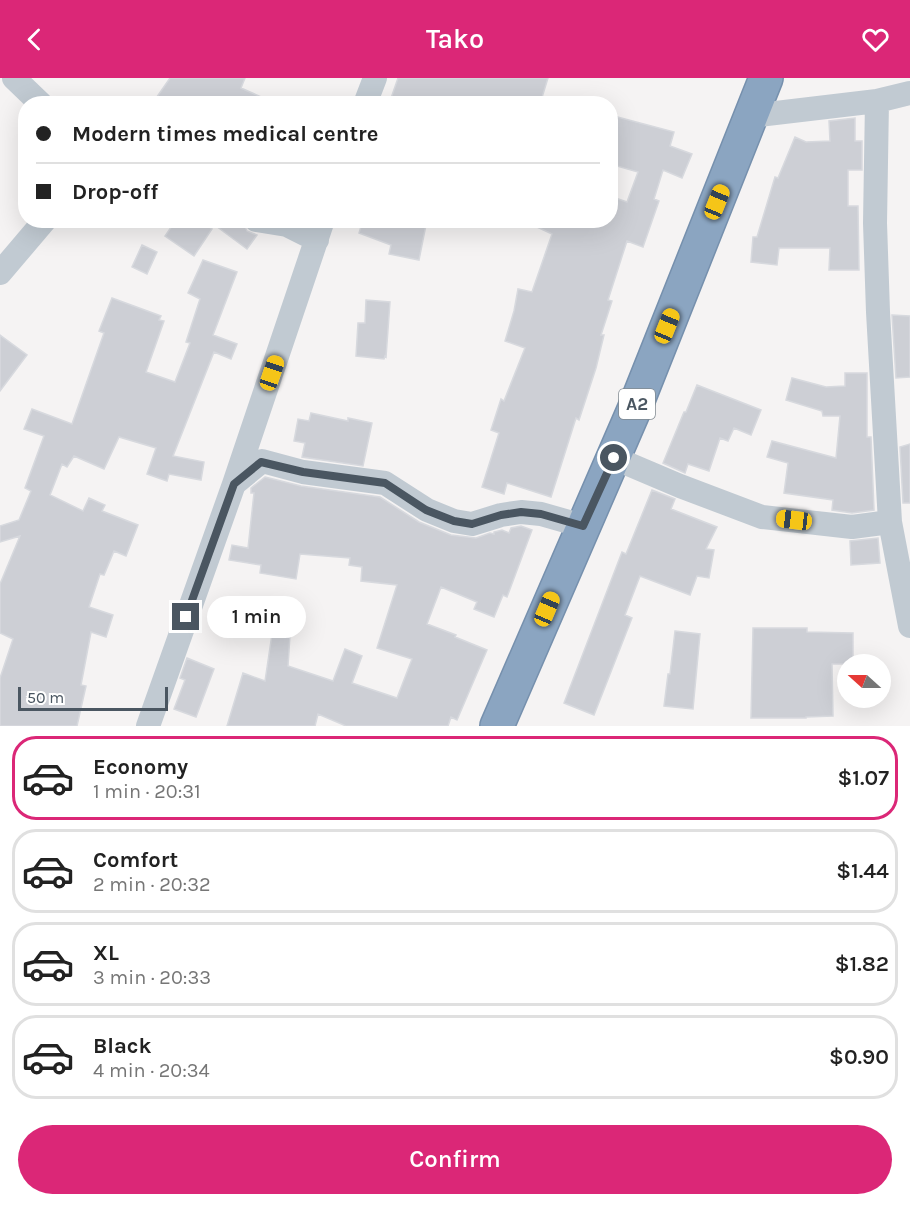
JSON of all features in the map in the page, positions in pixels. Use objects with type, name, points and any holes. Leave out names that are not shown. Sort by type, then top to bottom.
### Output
[{"type":"highway","name":"A2","points":[[497,726],[614,458],[766,78]]},
{"type":"street","points":[[14,78],[33,96]]},
{"type":"street","points":[[368,96],[375,78]]},
{"type":"street","points":[[751,116],[877,101],[910,93]]},
{"type":"street","points":[[877,101],[875,223],[890,522],[910,626]]},
{"type":"street","points":[[0,273],[38,228]]},
{"type":"street","points":[[148,726],[234,484],[320,230]]},
{"type":"street","points":[[614,458],[762,517],[852,527],[890,522]]},
{"type":"street","points":[[234,484],[261,462],[303,472],[385,483],[426,510],[454,521],[472,524],[501,515],[521,512],[541,514],[583,526]]},
{"type":"building","points":[[170,78],[245,78],[241,88],[259,96],[158,96]]},
{"type":"building","points":[[398,78],[548,78],[542,96],[392,96]]},
{"type":"building","points":[[618,117],[674,132],[670,146],[692,154],[682,178],[663,170],[654,199],[659,201],[643,247],[627,241],[608,300],[612,301],[601,335],[604,335],[596,368],[579,420],[576,418],[551,497],[507,483],[504,494],[482,487],[499,433],[491,430],[501,399],[504,401],[525,348],[505,341],[518,289],[532,292],[552,234],[539,228],[618,228],[618,199],[627,202],[638,172],[618,166]]},
{"type":"building","points":[[855,118],[855,141],[862,141],[862,170],[848,170],[848,206],[858,206],[859,270],[829,270],[830,248],[779,248],[777,265],[751,262],[753,237],[757,237],[775,177],[778,178],[795,137],[806,142],[830,141],[829,121]]},
{"type":"building","points":[[170,228],[212,229],[194,256],[165,236]]},
{"type":"building","points":[[219,228],[246,228],[247,231],[257,235],[247,249]]},
{"type":"building","points":[[361,228],[425,228],[419,260],[389,254],[391,245],[359,233]]},
{"type":"building","points":[[142,245],[157,252],[147,274],[132,267]]},
{"type":"building","points":[[203,260],[237,272],[213,335],[237,344],[231,359],[214,352],[173,456],[204,462],[201,480],[169,474],[167,481],[147,474],[156,448],[119,437],[104,469],[74,456],[67,467],[62,464],[50,495],[83,511],[89,498],[105,505],[102,511],[138,525],[126,556],[114,551],[104,575],[100,574],[89,607],[113,615],[106,637],[91,632],[81,685],[86,686],[77,726],[0,726],[0,678],[13,639],[0,633],[0,584],[20,536],[0,542],[0,526],[19,520],[31,491],[25,488],[44,436],[24,429],[32,409],[72,424],[104,333],[99,331],[112,298],[161,316],[159,320],[164,321],[146,372],[175,382],[190,343],[186,342],[200,299],[188,293]]},
{"type":"building","points":[[366,300],[390,302],[384,359],[356,356],[358,323],[365,323]]},
{"type":"building","points":[[892,315],[910,316],[910,377],[896,378]]},
{"type":"building","points":[[0,335],[27,355],[0,391]]},
{"type":"building","points":[[845,373],[867,373],[867,437],[871,437],[874,510],[852,513],[832,510],[833,500],[784,493],[788,463],[767,457],[772,441],[836,458],[840,416],[823,416],[822,411],[786,400],[792,378],[826,387],[845,386]]},
{"type":"building","points":[[697,385],[761,410],[751,435],[734,428],[728,441],[720,438],[709,471],[688,464],[685,473],[663,463]]},
{"type":"building","points":[[311,413],[348,421],[348,418],[372,423],[363,466],[302,457],[305,443],[294,441],[298,419],[309,421]]},
{"type":"building","points":[[910,444],[910,503],[903,503],[900,447]]},
{"type":"building","points":[[265,477],[301,486],[380,497],[419,522],[451,535],[476,538],[502,530],[509,533],[511,528],[521,526],[532,530],[507,597],[503,595],[494,617],[474,609],[477,602],[441,587],[427,624],[487,650],[457,720],[451,717],[448,726],[346,726],[318,714],[315,726],[227,726],[243,673],[265,681],[272,634],[237,632],[239,602],[292,605],[288,666],[333,681],[345,649],[362,656],[352,683],[397,698],[412,659],[377,648],[397,585],[361,581],[362,567],[349,565],[350,558],[300,554],[296,579],[260,573],[261,565],[229,560],[232,545],[248,548],[254,493],[251,493],[251,488]]},
{"type":"building","points":[[652,490],[675,499],[671,509],[717,527],[706,549],[714,550],[709,578],[697,576],[690,595],[640,576],[625,615],[632,618],[594,715],[564,703],[622,552],[626,554]]},
{"type":"building","points":[[878,538],[880,563],[851,565],[850,541]]},
{"type":"building","points":[[753,628],[807,628],[807,632],[853,633],[853,654],[837,654],[837,664],[832,664],[833,716],[751,718]]},
{"type":"building","points":[[675,631],[700,634],[693,709],[664,706]]},
{"type":"building","points":[[187,658],[214,669],[196,717],[174,709],[185,680],[180,678]]},
{"type":"route","points":[[186,617],[234,484],[261,462],[303,472],[385,483],[426,510],[454,521],[472,524],[501,515],[521,512],[541,514],[583,526],[614,458]]}]
